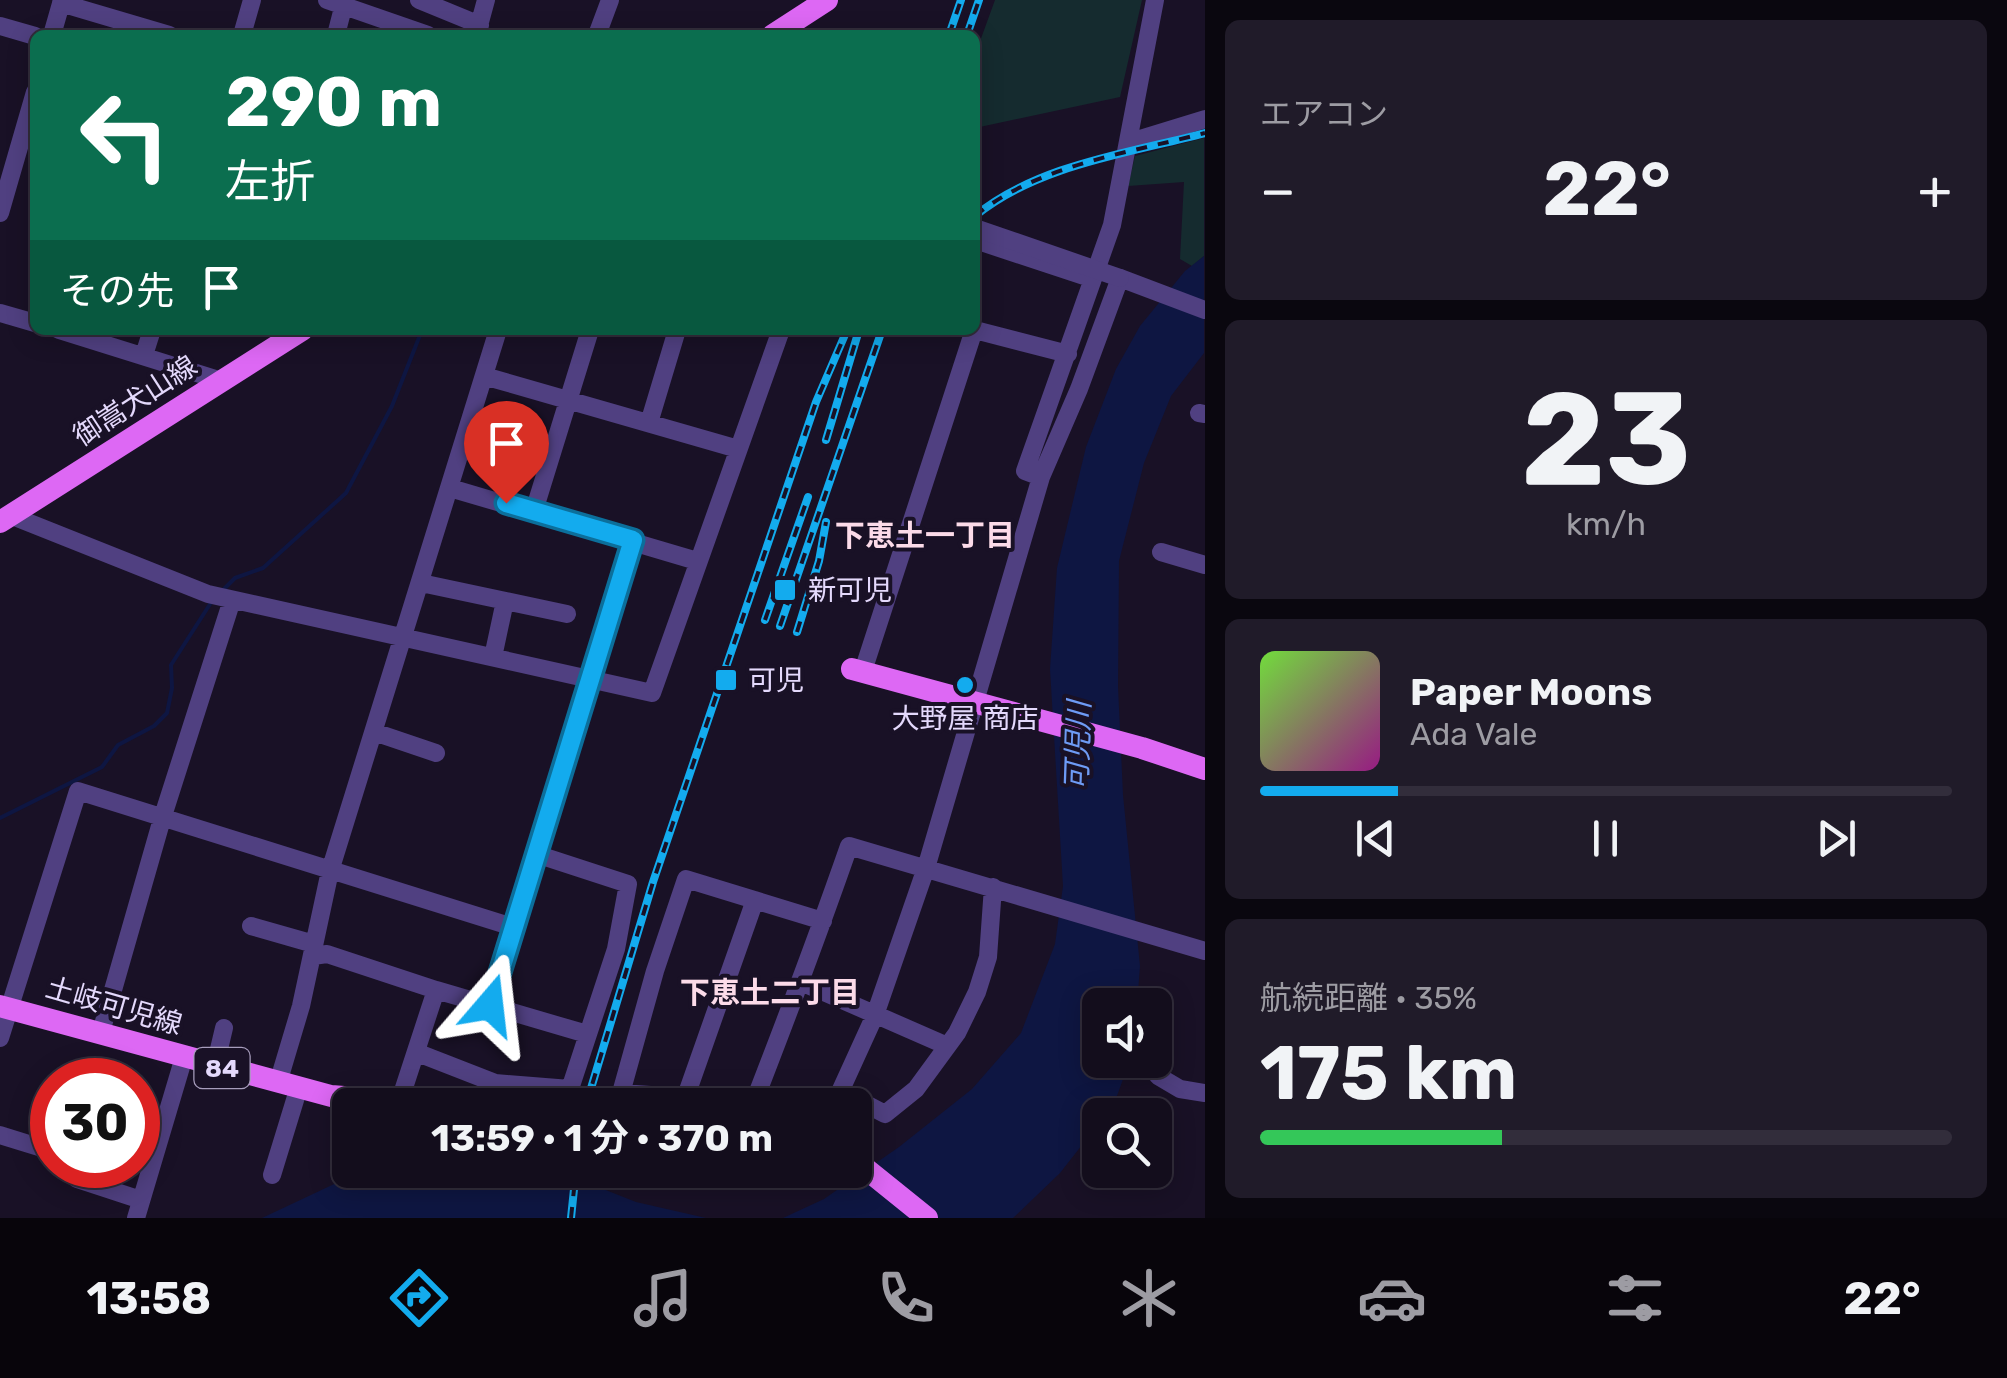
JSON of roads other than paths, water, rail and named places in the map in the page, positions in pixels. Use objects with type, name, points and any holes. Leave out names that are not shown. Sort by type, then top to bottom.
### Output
[{"type":"main road","points":[[780,30],[827,0]]},
{"type":"main road","name":"御嵩犬山線","points":[[6,519],[294,335]]},
{"type":"main road","points":[[858,670],[1142,748],[1204,769]]},
{"type":"main road","name":"土岐可児線","points":[[4,1007],[332,1096]]},
{"type":"main road","points":[[872,1174],[927,1218]]},
{"type":"street","points":[[243,30],[252,0]]},
{"type":"street","points":[[420,0],[478,30],[486,0]]},
{"type":"street","points":[[600,30],[610,0]]},
{"type":"street","points":[[1041,477],[1025,471],[1112,225],[1156,0]]},
{"type":"street","points":[[54,30],[62,2],[152,30]]},
{"type":"street","points":[[336,30],[339,2],[415,30]]},
{"type":"street","points":[[0,26],[30,35]]},
{"type":"street","points":[[0,213],[30,109]]},
{"type":"street","points":[[1130,142],[1204,119]]},
{"type":"street","points":[[980,230],[1204,310]]},
{"type":"street","points":[[980,242],[1093,280]]},
{"type":"street","points":[[842,1088],[875,1014],[926,868],[1041,477],[1057,446],[1120,278]]},
{"type":"street","points":[[0,313],[30,322]]},
{"type":"street","points":[[980,332],[1068,354]]},
{"type":"street","points":[[76,335],[222,381]]},
{"type":"street","points":[[144,355],[150,335]]},
{"type":"street","points":[[272,1175],[288,1085],[287,1050],[330,871],[496,335]]},
{"type":"street","points":[[534,511],[588,335]]},
{"type":"street","points":[[649,423],[675,335]]},
{"type":"street","points":[[6,519],[208,594],[652,694],[779,335]]},
{"type":"street","points":[[858,670],[972,335]]},
{"type":"street","points":[[484,376],[738,449]]},
{"type":"street","points":[[450,488],[697,561]]},
{"type":"street","points":[[490,1005],[633,540]]},
{"type":"street","points":[[1161,552],[1204,565]]},
{"type":"street","points":[[421,583],[567,614]]},
{"type":"street","points":[[101,1032],[162,819],[232,600]]},
{"type":"street","points":[[493,658],[505,601]]},
{"type":"street","points":[[374,732],[436,753]]},
{"type":"street","points":[[0,1038],[4,1007],[78,790],[513,927]]},
{"type":"street","points":[[759,1088],[849,846],[1204,951]]},
{"type":"street","points":[[418,1053],[495,1083],[570,1089],[616,949],[628,884],[539,855]]},
{"type":"street","points":[[622,1088],[655,970],[686,879],[822,921]]},
{"type":"street","points":[[872,1110],[885,1114],[916,1089],[957,1033],[977,992],[988,957],[993,887]]},
{"type":"street","points":[[689,1088],[754,900]]},
{"type":"street","points":[[250,926],[436,990],[587,1034]]},
{"type":"street","points":[[801,982],[945,1046]]},
{"type":"street","points":[[405,1088],[436,990]]},
{"type":"street","points":[[215,1066],[224,1028]]},
{"type":"street","points":[[96,1188],[138,1209],[184,1057]]},
{"type":"street","points":[[1161,1078],[1180,1089],[1204,1094]]},
{"type":"street","points":[[0,1135],[30,1144]]},
{"type":"water","name":"可児川","points":[[1204,256],[1204,353],[1171,396],[1144,463],[1119,561],[1118,686],[1123,795],[1140,966],[1138,988],[1082,988],[1082,1078],[1123,1078],[1116,1098],[1082,1098],[1082,1145],[1060,1173],[1013,1218],[783,1218],[840,1188],[872,1188],[872,1166],[972,1089],[1021,1033],[1055,944],[1063,886],[1050,669],[1057,568],[1086,447],[1116,369],[1140,326],[1185,271]]},
{"type":"water","points":[[332,1185],[601,1188],[636,1202],[706,1218],[262,1218]]},
{"type":"waterway","points":[[222,591],[235,578],[263,568],[346,493],[392,406],[420,335]]},
{"type":"waterway","points":[[0,818],[102,767],[118,745],[154,726],[167,713],[171,665],[212,601]]},
{"type":"railway","points":[[951,30],[961,0]]},
{"type":"railway","points":[[969,30],[979,0]]},
{"type":"railway","points":[[980,213],[1026,184],[1055,173],[1205,133]]},
{"type":"railway","points":[[591,1088],[653,882],[816,402],[845,335]]},
{"type":"railway","points":[[826,440],[858,335]]},
{"type":"railway","points":[[780,626],[880,335]]},
{"type":"railway","points":[[765,620],[808,497]]},
{"type":"railway","points":[[797,632],[819,561],[826,522]]},
{"type":"railway","points":[[571,1218],[574,1188]]},
{"type":"place","name":"新可児","points":[[785,590]]},
{"type":"place","name":"可児","points":[[726,680]]},
{"type":"place","name":"大野屋 商店","points":[[965,685]]},
{"type":"district","name":"下恵土一丁目","points":[[925,536]]},
{"type":"district","name":"下恵土二丁目","points":[[770,993]]}]
